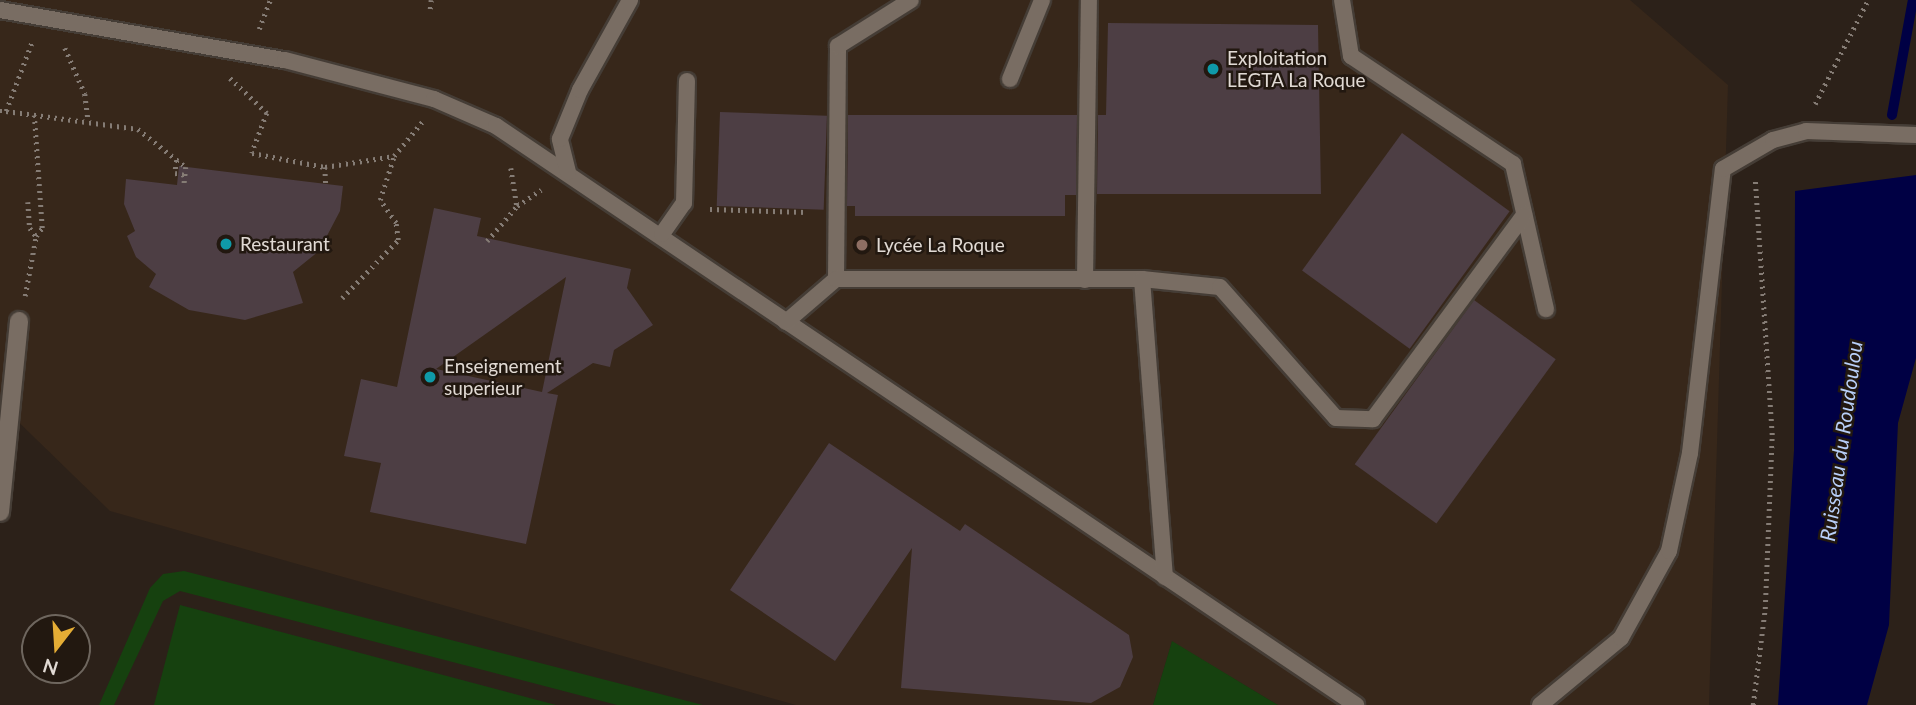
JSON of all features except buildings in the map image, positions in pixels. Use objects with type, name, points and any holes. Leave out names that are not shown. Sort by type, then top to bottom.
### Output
[{"type":"street","points":[[0,512],[4,429],[19,321]]},
{"type":"lane","points":[[568,172],[560,139],[580,90],[630,0]]},
{"type":"lane","points":[[836,279],[838,46],[911,0]]},
{"type":"lane","points":[[1010,79],[1042,0]]},
{"type":"lane","points":[[1085,280],[1089,0]]},
{"type":"lane","points":[[1342,0],[1351,56],[1513,164],[1546,309]]},
{"type":"lane","points":[[0,10],[220,47],[434,99],[496,125],[662,234],[786,322],[1356,705]]},
{"type":"lane","points":[[662,234],[684,203],[687,82]]},
{"type":"lane","points":[[1540,705],[1621,638],[1669,551],[1690,453],[1723,169],[1773,140],[1806,131],[1916,135]]},
{"type":"lane","points":[[786,322],[836,279],[1142,279],[1220,287],[1336,418],[1373,419],[1524,215]]},
{"type":"lane","points":[[1142,279],[1165,577]]},
{"type":"path","points":[[260,25],[270,0]]},
{"type":"path","points":[[430,0],[430,9]]},
{"type":"path","points":[[1806,131],[1817,97],[1868,0]]},
{"type":"path","points":[[220,47],[231,82],[267,113],[252,153],[325,167],[394,156]]},
{"type":"path","points":[[21,73],[3,111],[88,120],[138,129],[186,167],[184,186]]},
{"type":"path","points":[[77,77],[88,120]]},
{"type":"path","points":[[342,298],[398,240],[396,223],[380,200],[394,156],[419,127],[434,99]]},
{"type":"path","points":[[32,264],[36,236],[42,228],[34,115]]},
{"type":"path","points":[[1753,152],[1772,435],[1765,609],[1753,705]]},
{"type":"path","points":[[177,160],[175,173],[185,175]]},
{"type":"path","points":[[325,167],[326,184]]},
{"type":"path","points":[[486,241],[517,206],[568,172]]},
{"type":"path","points":[[28,202],[30,228],[36,236]]},
{"type":"path","points":[[720,212],[807,212]]},
{"type":"shaded area","name":"Lycée La Roque","points":[[0,0],[1630,0],[1728,85],[1709,705],[1278,705],[1172,642],[1153,705],[796,705],[110,511],[0,404]]},
{"type":"green space","points":[[184,571],[703,705],[617,705],[180,591],[163,601],[114,705],[99,705],[150,588],[163,574]]},
{"type":"green space","points":[[180,605],[556,705],[154,705]]},
{"type":"green space","points":[[1172,641],[1278,705],[1153,705]]},
{"type":"water","points":[[1916,175],[1916,358],[1898,423],[1889,625],[1867,705],[1778,705],[1794,450],[1795,191]]},
{"type":"waterway","name":"Ruisseau du Roudoulou","points":[[1892,115],[1913,0]]},
{"type":"place","name":"Exploitation LEGTA La Roque","points":[[1213,69]]},
{"type":"place","name":"Restaurant","points":[[226,244]]},
{"type":"place","name":"Lycée La Roque","points":[[862,245]]},
{"type":"place","name":"Enseignement superieur","points":[[430,377]]}]
